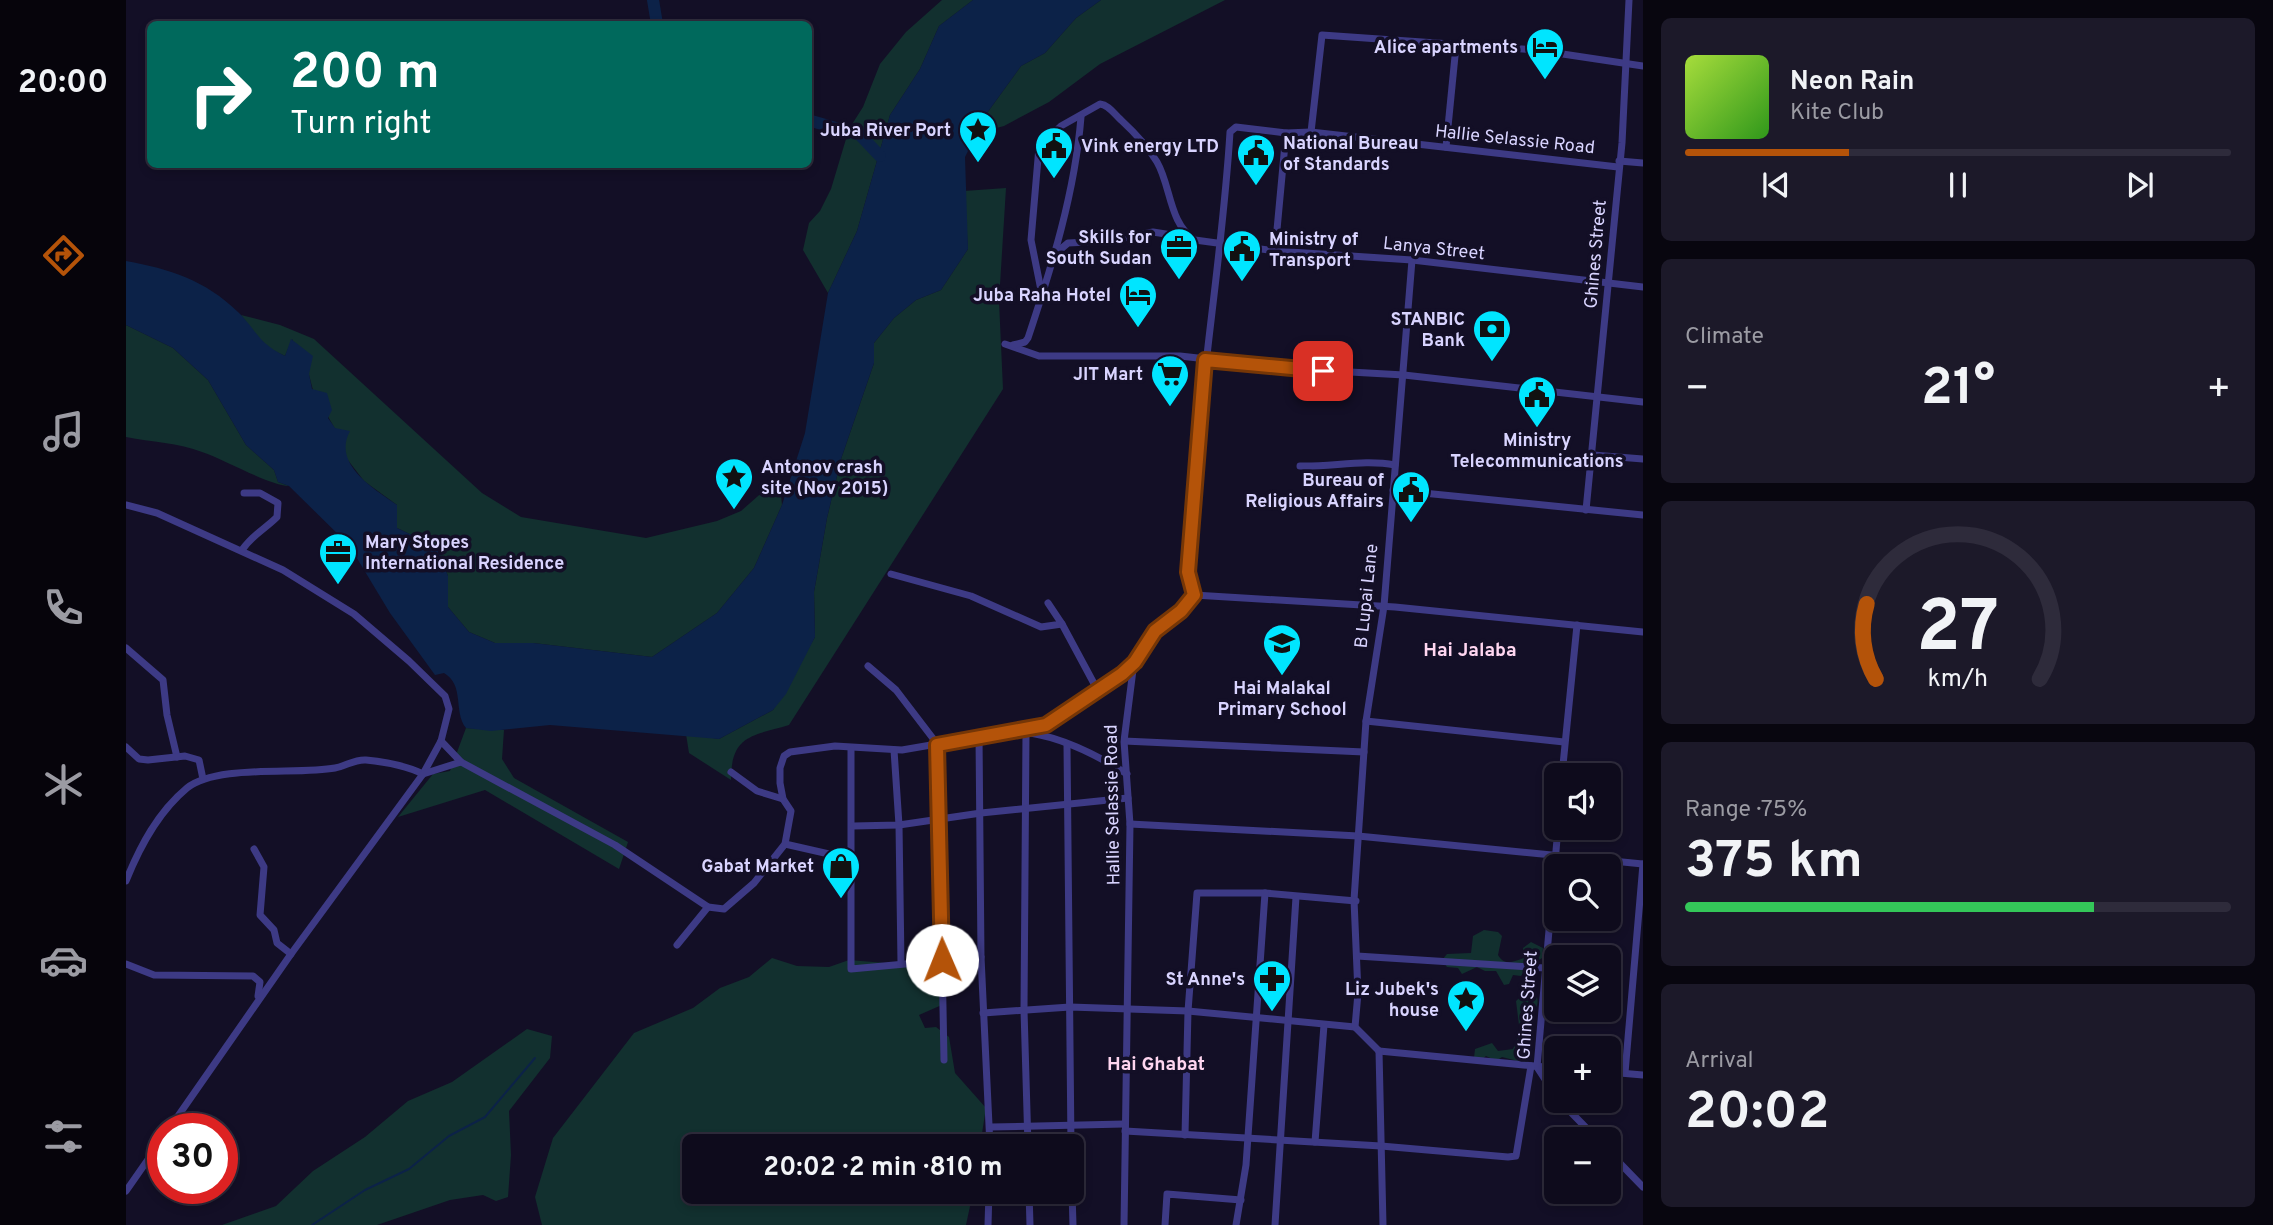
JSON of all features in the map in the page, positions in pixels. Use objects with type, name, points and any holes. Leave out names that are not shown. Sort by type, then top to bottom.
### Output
[{"type":"street","name":"Ghines Street","points":[[1586,510],[1599,398],[1619,164],[1629,0]]},
{"type":"street","points":[[1311,132],[1322,35],[1536,50],[1643,66]]},
{"type":"street","points":[[1446,147],[1456,46]]},
{"type":"street","points":[[1042,295],[1031,240],[1039,147],[1061,126],[1081,117],[1096,105],[1105,105],[1134,133],[1158,163],[1178,218],[1192,239]]},
{"type":"street","points":[[1081,117],[1077,156],[1054,256],[1042,295],[1025,342],[1005,344],[1039,356],[1180,356],[1404,375],[1643,402]]},
{"type":"street","name":"Hallie Selassie Road","points":[[1124,1225],[1130,824],[1124,741],[1135,662],[1155,631],[1181,611],[1194,595],[1188,572],[1205,360],[1221,245],[1230,132],[1236,127],[1286,133],[1311,132],[1619,164],[1643,163]]},
{"type":"street","points":[[1275,251],[1286,133]]},
{"type":"street","name":"Lanya Street","points":[[1054,256],[1068,243],[1110,241],[1153,232],[1221,245],[1412,260],[1643,287]]},
{"type":"street","name":"B Lupai Lane","points":[[1355,1027],[1357,956],[1354,900],[1366,721],[1384,606],[1412,260]]},
{"type":"street","points":[[1593,455],[1643,459]]},
{"type":"street","points":[[1300,466],[1338,467],[1371,461],[1395,465]]},
{"type":"street","points":[[1393,490],[1643,515]]},
{"type":"street","points":[[242,550],[255,531],[267,527],[277,517],[278,503],[260,493],[244,492]]},
{"type":"street","points":[[126,505],[157,513],[283,570],[354,614],[430,682],[448,704],[441,741],[423,774],[291,954],[180,1113]]},
{"type":"street","points":[[891,574],[971,596],[1041,627],[1062,624]]},
{"type":"street","points":[[1194,595],[1384,606],[1643,632]]},
{"type":"street","points":[[1048,603],[1098,691]]},
{"type":"street","points":[[1563,763],[1577,625]]},
{"type":"street","points":[[126,648],[163,680],[167,715],[177,757]]},
{"type":"street","points":[[441,741],[461,762],[615,845],[708,907],[724,909],[731,906],[785,844],[792,811],[783,799],[780,768],[784,756],[800,748],[894,750],[937,745],[1046,725],[1098,691],[1135,662]]},
{"type":"street","points":[[868,667],[896,690],[937,745],[944,1060]]},
{"type":"street","points":[[1366,721],[1564,742]]},
{"type":"street","points":[[1000,732],[1026,732],[1067,745],[1102,759],[1127,774]]},
{"type":"street","points":[[1026,732],[1024,1010],[1027,1134]]},
{"type":"street","points":[[979,736],[981,957],[986,1102],[991,1134]]},
{"type":"street","points":[[1124,741],[1364,752]]},
{"type":"street","points":[[1067,745],[1071,1134]]},
{"type":"street","points":[[126,747],[139,759],[177,757],[199,760],[203,779]]},
{"type":"street","points":[[850,748],[853,826],[851,969],[981,957]]},
{"type":"street","points":[[894,750],[899,825],[901,963]]},
{"type":"street","points":[[126,881],[130,862],[157,821],[188,787],[203,779],[230,773],[336,768],[363,760],[408,766],[423,774],[461,762]]},
{"type":"street","points":[[731,772],[757,791],[783,799]]},
{"type":"street","points":[[853,826],[939,821],[981,813],[1128,798]]},
{"type":"street","points":[[1130,824],[1358,836],[1546,854]]},
{"type":"street","points":[[785,844],[851,859]]},
{"type":"street","points":[[254,849],[264,867],[260,915],[274,930],[277,943],[291,954]]},
{"type":"street","points":[[1621,862],[1643,864],[1625,1073]]},
{"type":"street","points":[[1185,1135],[1188,1011],[1197,894],[1265,893],[1357,901],[1354,900]]},
{"type":"street","points":[[1236,1225],[1247,1139],[1265,893]]},
{"type":"street","points":[[1275,1225],[1283,1140],[1296,897]]},
{"type":"street","points":[[677,945],[708,907]]},
{"type":"street","points":[[1357,956],[1544,968]]},
{"type":"street","points":[[126,964],[154,975],[253,976],[260,986],[258,1001]]},
{"type":"street","name":"Ghines Street","points":[[1544,977],[1534,1066],[1544,1080]]},
{"type":"street","points":[[983,1013],[1070,1007],[1188,1011],[1355,1027],[1379,1051],[1544,1067]]},
{"type":"street","points":[[1315,1142],[1324,1025]]},
{"type":"street","points":[[1379,1051],[1383,1225]]},
{"type":"street","points":[[991,1127],[1071,1124],[1124,1127],[1185,1135],[1516,1156],[1534,1066]]},
{"type":"street","points":[[1621,1073],[1643,1074]]},
{"type":"street","points":[[1572,1113],[1585,1127]]},
{"type":"street","points":[[126,1191],[147,1161]]},
{"type":"street","points":[[1621,1164],[1643,1187]]},
{"type":"street","points":[[1165,1225],[1167,1194],[1241,1200]]},
{"type":"street","points":[[988,1225],[989,1204]]},
{"type":"street","points":[[1029,1204],[1030,1225]]},
{"type":"street","points":[[1072,1204],[1073,1225]]},
{"type":"green space","points":[[942,0],[973,0],[939,26],[920,69],[890,115],[857,231],[828,293],[803,250],[809,223],[820,211],[831,189],[849,129],[863,107],[880,64],[906,32]]},
{"type":"green space","points":[[1101,0],[1225,0],[1100,64],[1049,102],[1004,126],[978,133],[987,113],[1021,66],[1045,53],[1076,18]]},
{"type":"green space","points":[[1006,188],[999,301],[1003,389],[789,725],[746,740],[735,754],[731,780],[689,753],[686,734],[719,739],[773,710],[815,637],[814,592],[827,518],[841,459],[874,363],[874,343],[894,318],[916,300],[941,290],[968,249],[964,191]]},
{"type":"green space","points":[[241,315],[280,325],[314,339],[482,493],[521,517],[646,538],[717,521],[741,511],[766,489],[774,487],[781,495],[782,505],[754,568],[717,613],[652,657],[533,643],[495,643],[469,632],[448,607],[448,576],[437,547],[397,528],[397,505],[364,481],[344,455],[343,443],[313,390],[292,339],[285,356],[264,346]]},
{"type":"green space","points":[[126,325],[173,348],[208,380],[246,445],[274,470],[278,482],[289,486],[280,485],[193,449],[126,437]]},
{"type":"green space","points":[[466,728],[504,730],[502,759],[514,778],[628,842],[619,869],[485,790],[398,817],[433,774],[450,771]]},
{"type":"green space","points":[[1484,930],[1498,932],[1502,936],[1498,955],[1503,961],[1513,962],[1524,958],[1523,948],[1531,942],[1543,948],[1542,958],[1534,964],[1530,961],[1521,976],[1513,975],[1509,984],[1504,985],[1496,971],[1485,971],[1477,967],[1462,974],[1458,968],[1447,967],[1442,960],[1447,954],[1471,953],[1473,936]]},
{"type":"green space","points":[[772,958],[797,966],[829,967],[849,960],[909,965],[932,972],[944,986],[944,1004],[919,1015],[925,1028],[936,1027],[949,1037],[955,1073],[986,1108],[982,1134],[682,1134],[682,1204],[970,1204],[966,1225],[542,1225],[535,1197],[553,1138],[634,1033],[693,1008],[720,988],[749,977]]},
{"type":"green space","points":[[1526,992],[1536,994],[1538,1001],[1530,1016],[1534,1020],[1529,1031],[1532,1035],[1529,1046],[1531,1055],[1525,1063],[1502,1057],[1496,1061],[1486,1056],[1481,1060],[1474,1058],[1475,1049],[1492,1043],[1498,1051],[1513,1049],[1520,1033],[1516,1001]]},
{"type":"green space","points":[[527,1029],[552,1036],[550,1058],[509,1111],[511,1155],[508,1197],[496,1201],[483,1195],[450,1200],[377,1225],[222,1225],[276,1206],[313,1171],[365,1137],[408,1101],[452,1082]]},
{"type":"water","points":[[973,0],[1101,0],[1076,18],[1045,53],[1021,66],[987,113],[965,157],[968,249],[941,290],[916,300],[894,318],[874,343],[874,363],[841,459],[827,518],[814,592],[815,637],[786,694],[773,710],[719,739],[550,725],[491,731],[466,728],[462,722],[454,684],[444,673],[435,675],[390,613],[349,545],[289,486],[278,482],[274,470],[246,445],[208,380],[173,348],[126,325],[126,261],[172,272],[200,284],[226,301],[263,341],[276,351],[285,356],[291,339],[313,356],[309,374],[312,389],[327,393],[332,410],[328,418],[335,428],[350,431],[346,454],[351,464],[367,483],[397,505],[397,528],[437,547],[448,576],[448,607],[469,632],[495,643],[533,643],[652,657],[717,613],[754,568],[782,505],[805,433],[828,293],[857,231],[890,115],[920,69],[939,26]]},
{"type":"waterway","points":[[653,0],[656,21]]},
{"type":"waterway","points":[[812,121],[860,135],[880,156]]},
{"type":"waterway","points":[[312,1225],[365,1190],[409,1169],[449,1136],[485,1117],[535,1058]]},
{"type":"place","name":"Alice apartments","points":[[1545,81]]},
{"type":"place","name":"Juba River Port","points":[[978,164]]},
{"type":"place","name":"Vink energy LTD","points":[[1054,180]]},
{"type":"place","name":"National Bureau of Standards","points":[[1256,187]]},
{"type":"place","name":"Skills for South Sudan","points":[[1179,281]]},
{"type":"place","name":"Ministry of Transport","points":[[1242,283]]},
{"type":"place","name":"Juba Raha Hotel","points":[[1138,329]]},
{"type":"place","name":"STANBIC Bank","points":[[1492,363]]},
{"type":"place","name":"JIT Mart","points":[[1170,408]]},
{"type":"place","name":"Ministry Telecommunications","points":[[1537,429]]},
{"type":"place","name":"Antonov crash site (Nov 2015)","points":[[734,511]]},
{"type":"place","name":"Bureau of Religious Affairs","points":[[1411,524]]},
{"type":"place","name":"Mary Stopes International Residence","points":[[338,586]]},
{"type":"place","name":"Hai Malakal Primary School","points":[[1282,677]]},
{"type":"place","name":"Gabat Market","points":[[841,900]]},
{"type":"place","name":"St Anne's","points":[[1272,1013]]},
{"type":"place","name":"Liz Jubek's house","points":[[1466,1033]]},
{"type":"district","name":"Hai Jalaba","points":[[1470,649]]},
{"type":"district","name":"Hai Ghabat","points":[[1156,1063]]},
{"type":"route","points":[[942,960],[937,745],[1046,725],[1122,674],[1135,662],[1144,644],[1155,631],[1181,611],[1194,595],[1188,572],[1205,360],[1323,371]]}]
